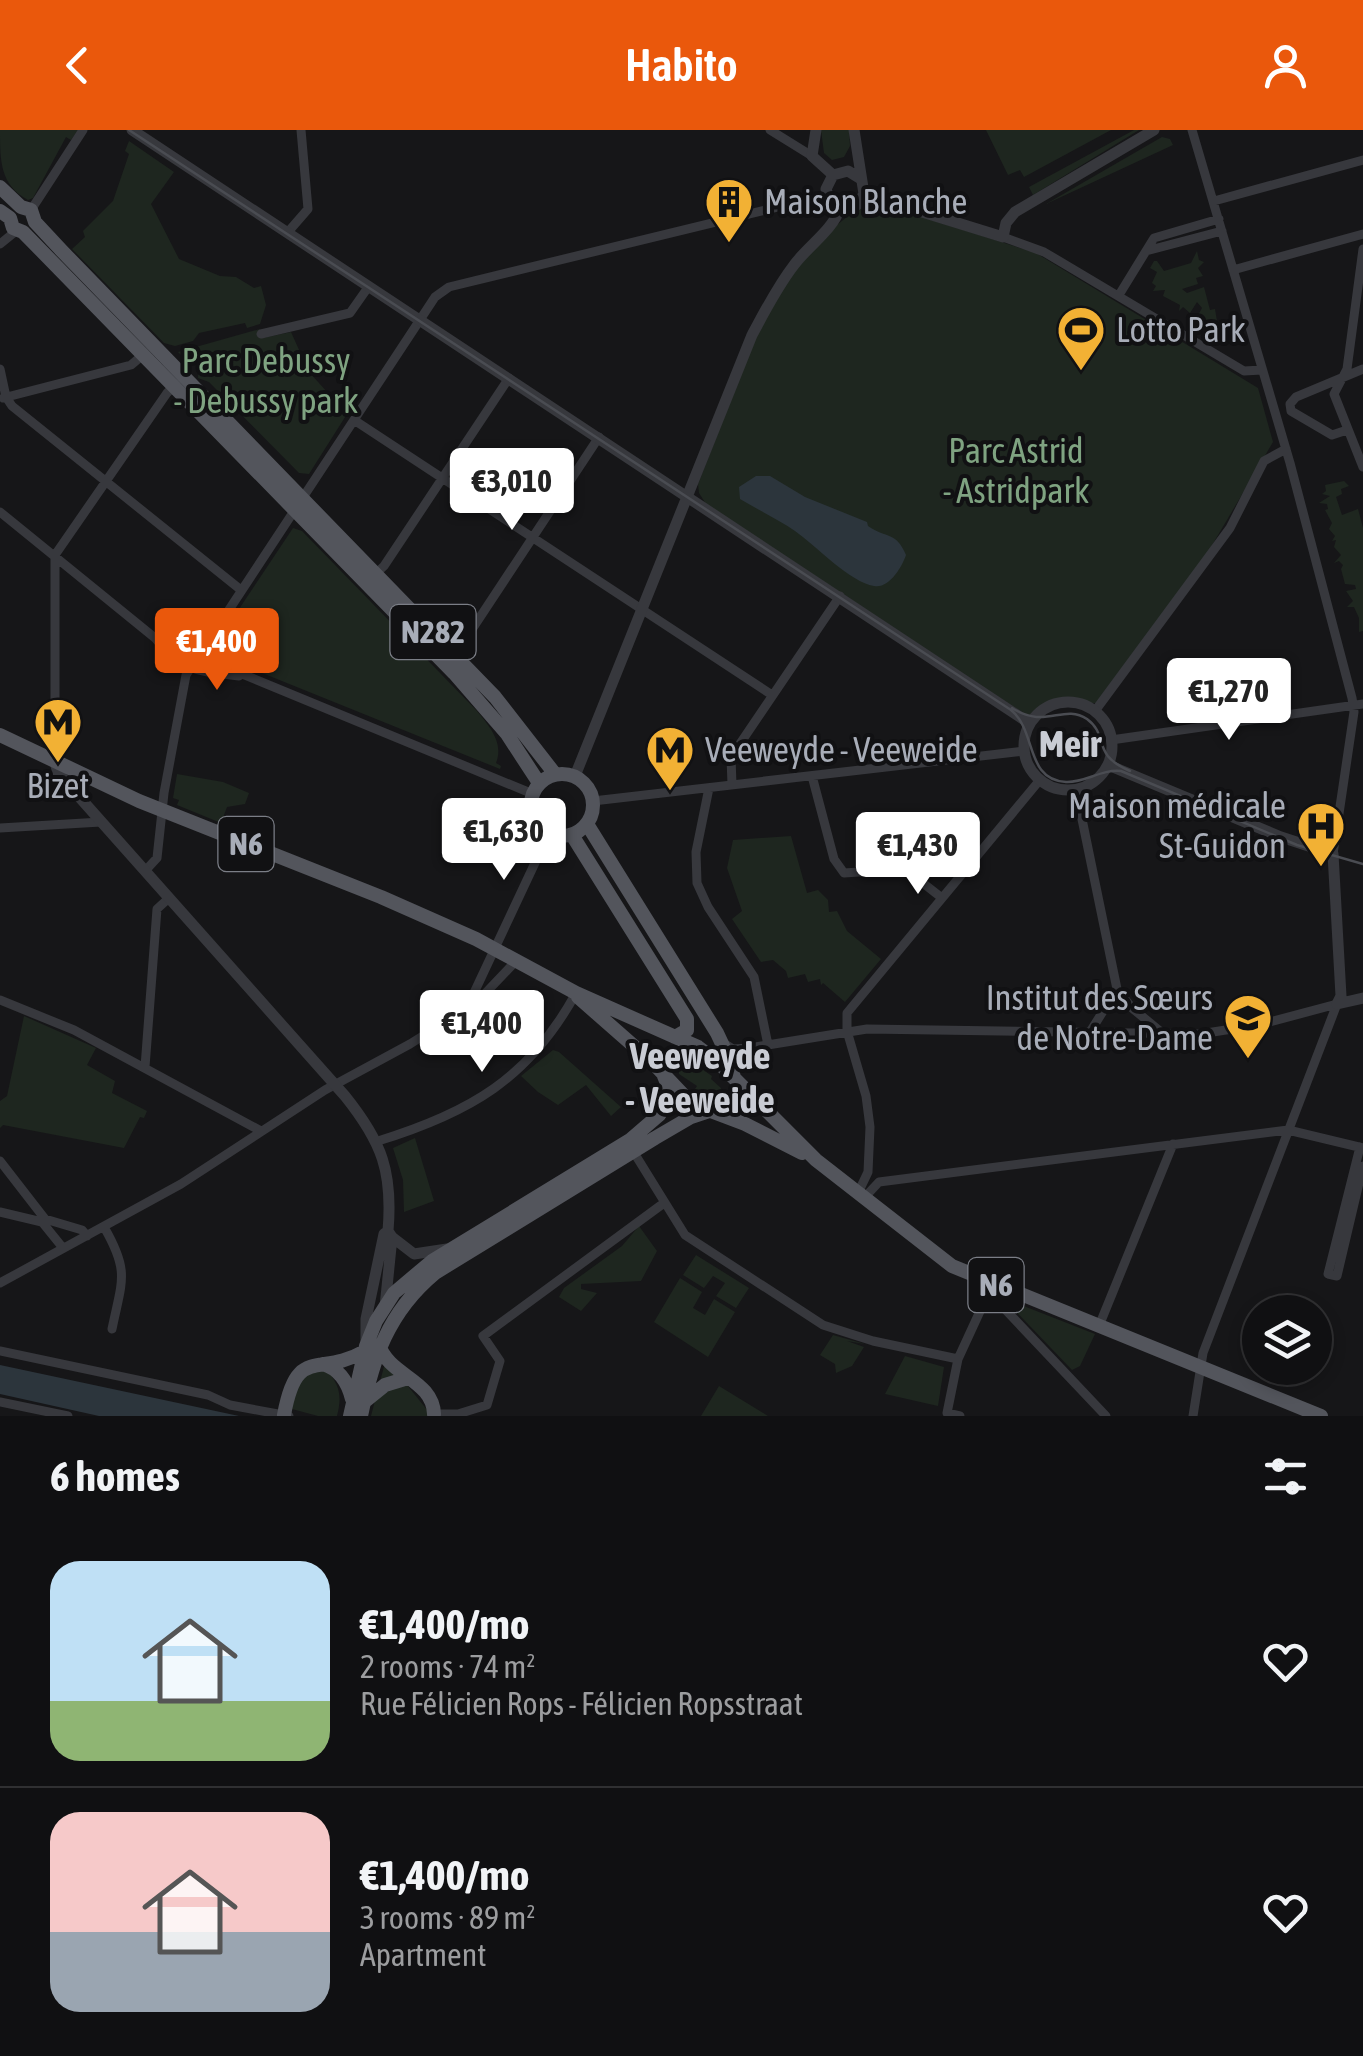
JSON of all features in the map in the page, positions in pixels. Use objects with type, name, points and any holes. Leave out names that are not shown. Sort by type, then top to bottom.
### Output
[{"type":"main road","name":"N282","points":[[0,187],[19,219],[143,356],[294,511],[371,578]]},
{"type":"main road","name":"N282","points":[[19,219],[156,346],[303,497],[371,578],[448,657],[495,697],[555,774]]},
{"type":"main road","name":"N282","points":[[448,657],[501,726],[536,789],[534,817],[549,833]]},
{"type":"main road","name":"N6","points":[[0,735],[162,810],[376,896],[670,1035],[715,1060],[816,1160],[952,1266],[1321,1416]]},
{"type":"main road","points":[[536,789],[555,774],[575,776],[589,789],[594,801],[587,824],[572,835],[549,833]]},
{"type":"main road","points":[[286,1416],[294,1378],[306,1369],[370,1347],[414,1291],[435,1273],[691,1117],[742,1107],[744,1100],[722,1042],[587,824]]},
{"type":"main road","points":[[572,835],[687,1018],[688,1030],[653,1037],[648,1046],[652,1062]]},
{"type":"main road","name":"N6","points":[[576,993],[652,1062],[689,1102],[816,1160]]},
{"type":"main road","points":[[356,1409],[370,1347],[385,1306],[415,1274],[614,1152],[645,1128],[668,1102],[670,1092],[664,1076]]},
{"type":"main road","points":[[370,1347],[429,1394],[431,1415]]},
{"type":"main road","points":[[322,1364],[336,1370],[350,1388],[356,1409]]},
{"type":"main road","points":[[356,1409],[385,1384],[408,1378]]},
{"type":"street","points":[[0,244],[83,130]]},
{"type":"street","points":[[132,130],[1029,723]]},
{"type":"street","points":[[288,232],[308,209],[302,130]]},
{"type":"street","points":[[770,130],[812,156],[833,175]]},
{"type":"street","points":[[812,156],[816,130]]},
{"type":"street","points":[[840,208],[858,205],[864,194],[854,130]]},
{"type":"street","points":[[1002,237],[1010,215],[1154,130]]},
{"type":"street","points":[[1192,130],[1358,704],[1333,854],[1341,996],[1200,1367],[1193,1416]]},
{"type":"street","points":[[1214,201],[1363,160]]},
{"type":"street","points":[[840,208],[827,194],[827,184],[833,175],[848,171],[861,179]]},
{"type":"street","points":[[145,871],[157,858],[162,810],[189,670],[419,318],[436,298],[449,288],[827,194]]},
{"type":"street","points":[[864,194],[1044,252],[1244,371],[1262,370]]},
{"type":"street","points":[[575,776],[767,306],[794,264],[837,217],[840,208]]},
{"type":"street","points":[[1119,295],[1154,238],[1219,219]]},
{"type":"street","points":[[1146,252],[1222,231]]},
{"type":"street","points":[[1233,270],[1363,234]]},
{"type":"street","points":[[1363,249],[1347,369],[1334,394],[1363,467]]},
{"type":"street","points":[[261,334],[350,313],[369,286]]},
{"type":"street","points":[[3,398],[131,365],[156,346]]},
{"type":"street","points":[[0,369],[3,398],[241,590]]},
{"type":"street","points":[[1290,412],[1296,397],[1363,369]]},
{"type":"street","points":[[182,372],[55,555],[55,762],[58,773],[336,1085],[378,1141],[389,1184],[385,1306],[388,1326]]},
{"type":"street","points":[[371,578],[509,378]]},
{"type":"street","points":[[1276,416],[1290,412],[1332,436],[1347,430]]},
{"type":"street","points":[[354,420],[772,695]]},
{"type":"street","points":[[1280,428],[1304,421]]},
{"type":"street","points":[[448,657],[461,646],[599,437]]},
{"type":"street","points":[[1094,711],[1230,528],[1264,461],[1286,449]]},
{"type":"street","points":[[0,512],[189,670],[251,678]]},
{"type":"street","points":[[732,785],[732,757],[840,596]]},
{"type":"street","points":[[155,638],[536,789]]},
{"type":"street","points":[[1059,702],[1078,703],[1094,711],[1106,724],[1112,740],[1108,765],[1094,782],[1076,790],[1054,789],[1039,781],[1024,751],[1029,723],[1042,709],[1059,702]]},
{"type":"street","points":[[1112,740],[1358,704]]},
{"type":"street","points":[[594,801],[1024,751]]},
{"type":"street","points":[[1108,765],[1281,838],[1333,854]]},
{"type":"street","points":[[812,776],[834,859],[844,874],[905,869],[942,898]]},
{"type":"street","points":[[861,1195],[868,1172],[870,1127],[866,1096],[847,1031],[847,1014],[1039,781]]},
{"type":"street","points":[[709,788],[696,852],[697,883],[708,908],[754,977],[768,1045]]},
{"type":"street","points":[[1076,790],[1117,988],[1132,1008],[1161,1032]]},
{"type":"street","points":[[0,828],[101,822]]},
{"type":"street","points":[[453,1016],[473,995],[549,833]]},
{"type":"street","points":[[146,1066],[156,909],[168,898]]},
{"type":"street","points":[[0,1283],[181,1184],[260,1131],[410,1044],[477,1002],[516,961]]},
{"type":"street","points":[[1090,1032],[1117,988]]},
{"type":"street","points":[[378,1141],[455,1114],[494,1090],[535,1054],[576,993]]},
{"type":"street","points":[[722,1042],[733,1049],[749,1048],[847,1031],[1200,1034],[1258,1025],[1363,998]]},
{"type":"street","points":[[0,1000],[74,1030],[146,1066],[260,1131]]},
{"type":"street","points":[[732,1063],[749,1048]]},
{"type":"street","points":[[861,1195],[886,1181],[1288,1130],[1362,1147],[1328,1274],[1337,1276],[1363,1166]]},
{"type":"street","points":[[1099,1326],[1174,1144]]},
{"type":"street","points":[[633,1152],[684,1235],[694,1243],[832,1330],[958,1358]]},
{"type":"street","points":[[0,1161],[32,1213],[48,1224],[63,1248]]},
{"type":"street","points":[[431,1415],[458,1414],[487,1405],[500,1361],[483,1336],[664,1203]]},
{"type":"street","points":[[0,1212],[32,1213]]},
{"type":"street","points":[[48,1224],[82,1230],[87,1236]]},
{"type":"street","points":[[104,1227],[122,1260],[124,1273],[112,1328]]},
{"type":"street","points":[[388,1234],[414,1254],[456,1247]]},
{"type":"street","points":[[370,1347],[366,1320],[388,1234]]},
{"type":"street","points":[[960,1416],[947,1413],[958,1358],[993,1283]]},
{"type":"street","points":[[986,1299],[1000,1304],[1106,1416]]},
{"type":"street","points":[[0,1351],[208,1395],[230,1405],[286,1416]]},
{"type":"street","points":[[0,1402],[68,1416]]},
{"type":"green space","points":[[0,130],[78,130],[71,140],[66,137],[33,198],[28,200],[7,179],[1,162]]},
{"type":"green space","points":[[821,130],[849,130],[850,146],[844,157],[832,160],[824,153]]},
{"type":"green space","points":[[986,130],[1111,130],[1024,177],[1020,170],[1008,175]]},
{"type":"green space","points":[[1139,130],[1033,195],[1029,187]]},
{"type":"green space","points":[[1162,137],[1170,139],[1173,145],[1046,204]]},
{"type":"green space","points":[[129,141],[174,172],[151,204],[179,259],[220,276],[236,277],[254,288],[261,286],[266,305],[260,324],[247,328],[245,323],[199,333],[193,341],[175,346],[164,343],[72,249],[85,237],[83,231],[113,201],[129,154],[125,151]]},
{"type":"green space","name":"Parc Astrid - Astridpark","points":[[874,202],[1036,253],[1258,388],[1273,442],[1208,552],[1096,703],[1056,702],[1031,715],[1025,714],[706,504],[699,493],[698,484],[756,337],[789,277],[832,229],[858,208]]},
{"type":"green space","points":[[1197,251],[1199,260],[1204,262],[1198,268],[1203,276],[1196,278],[1198,284],[1182,289],[1187,293],[1204,287],[1210,310],[1215,309],[1217,321],[1223,322],[1213,327],[1205,324],[1203,318],[1196,319],[1202,308],[1197,302],[1190,313],[1183,307],[1179,311],[1180,305],[1163,296],[1165,290],[1153,291],[1157,272],[1150,268],[1154,261],[1164,271],[1191,263]]},
{"type":"green space","name":"Parc Debussy - Debussy park","points":[[260,329],[263,338],[291,332],[309,372],[347,414],[309,474],[299,473],[209,382],[198,378],[200,354],[189,363],[178,352]]},
{"type":"green space","points":[[1344,481],[1349,486],[1336,497],[1342,515],[1358,509],[1363,528],[1363,631],[1359,632],[1354,607],[1347,607],[1353,601],[1346,591],[1356,589],[1355,585],[1345,584],[1343,565],[1339,561],[1334,563],[1341,555],[1334,547],[1336,540],[1332,541],[1335,536],[1329,529],[1332,523],[1325,510],[1327,504],[1319,503],[1330,496],[1322,494],[1325,485]]},
{"type":"green space","points":[[293,528],[302,531],[477,711],[494,736],[500,769],[215,654],[213,648]]},
{"type":"green space","points":[[177,774],[223,782],[249,793],[245,804],[227,807],[221,823],[177,805],[179,800],[173,798]]},
{"type":"green space","points":[[791,836],[807,893],[818,890],[828,900],[829,912],[837,911],[847,931],[881,959],[845,1002],[821,985],[820,979],[808,982],[805,974],[788,978],[773,960],[761,962],[732,919],[742,911],[727,868],[733,840]]},
{"type":"green space","points":[[24,1016],[96,1048],[87,1065],[115,1081],[112,1093],[147,1111],[124,1148],[3,1125],[0,1128],[0,1101],[7,1096]]},
{"type":"green space","points":[[553,1050],[621,1107],[611,1116],[586,1085],[558,1105],[538,1092],[521,1076]]},
{"type":"green space","points":[[684,1061],[712,1076],[721,1088],[720,1096],[711,1099],[679,1074]]},
{"type":"green space","points":[[415,1138],[434,1201],[404,1212],[403,1180],[393,1148]]},
{"type":"green space","points":[[639,1226],[657,1251],[641,1281],[581,1284],[581,1289],[597,1293],[581,1311],[559,1297],[564,1288],[622,1246]]},
{"type":"green space","points":[[696,1255],[749,1288],[736,1308],[716,1296],[725,1283],[713,1276],[704,1288],[683,1275]]},
{"type":"green space","points":[[680,1278],[702,1292],[693,1308],[705,1315],[714,1299],[735,1312],[708,1357],[654,1322]]},
{"type":"green space","points":[[1003,1298],[1095,1334],[1080,1366],[1072,1370]]},
{"type":"green space","points":[[833,1335],[865,1344],[847,1341],[864,1347],[852,1366],[836,1373],[835,1364],[820,1355]]},
{"type":"green space","points":[[905,1356],[944,1367],[938,1406],[885,1394]]},
{"type":"green space","points":[[386,1359],[432,1416],[371,1416]]},
{"type":"green space","points":[[318,1370],[327,1370],[337,1386],[337,1416],[292,1409],[296,1384]]},
{"type":"green space","points":[[719,1386],[768,1416],[701,1416]]},
{"type":"shaded area","points":[[756,476],[770,476],[805,497],[867,522],[895,539],[906,555],[898,571],[880,586],[855,578],[795,531],[740,499],[739,487]]},
{"type":"shaded area","points":[[0,1365],[239,1416],[99,1416],[0,1394]]},
{"type":"tram line","points":[[129,130],[1011,710],[1025,730],[1037,764],[1053,779],[1073,782],[1121,771],[1297,845],[1363,864]]},
{"type":"tram line","points":[[1012,708],[1035,717],[1070,714],[1087,719],[1098,732],[1105,752],[1130,771]]},
{"type":"place","name":"Maison Blanche","points":[[729,244]]},
{"type":"place","name":"Lotto Park","points":[[1081,372]]},
{"type":"place","name":"Bizet","points":[[58,764]]},
{"type":"place","name":"Veeweyde - Veeweide","points":[[670,792]]},
{"type":"place","name":"Maison médicale St-Guidon","points":[[1321,868]]},
{"type":"place","name":"Institut des Sœurs de Notre-Dame","points":[[1248,1060]]},
{"type":"district","name":"Meir","points":[[1070,744]]},
{"type":"district","name":"Veeweyde - Veeweide","points":[[700,1078]]}]
